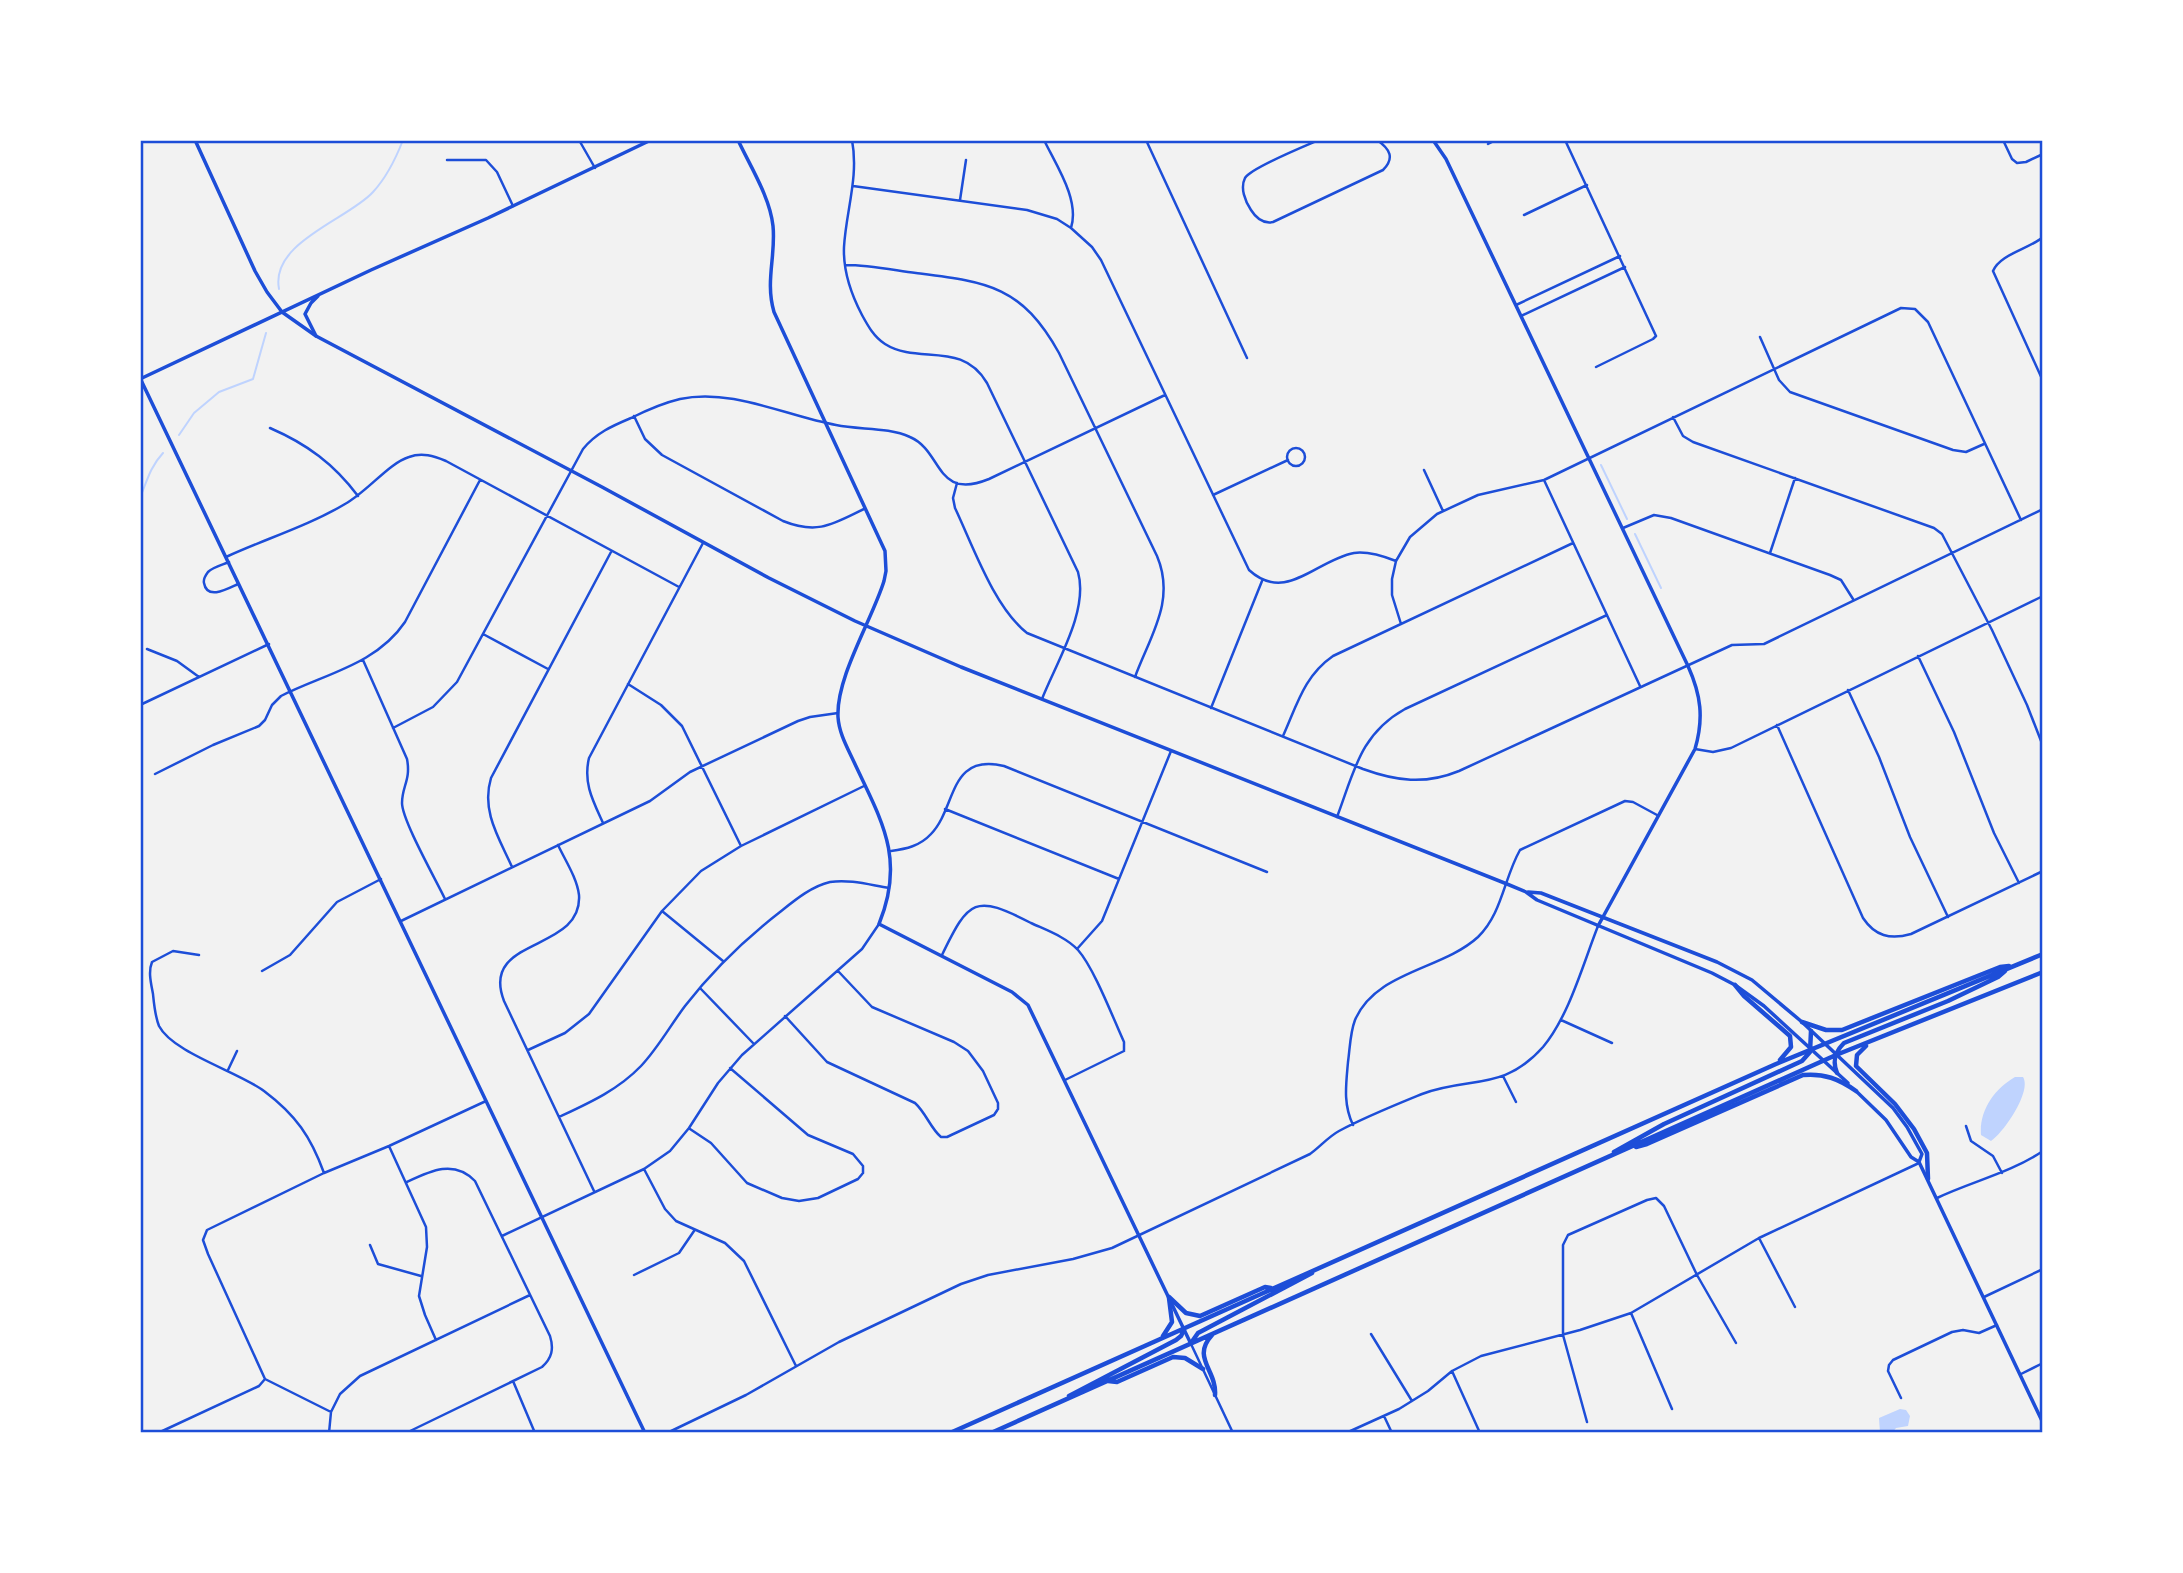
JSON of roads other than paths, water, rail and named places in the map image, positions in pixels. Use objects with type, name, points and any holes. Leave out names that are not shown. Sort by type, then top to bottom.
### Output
[{"type":"highway","points":[[950,1433],[1823,1043],[2043,954]]},
{"type":"highway","points":[[1802,1022],[1826,1031],[1842,1030],[2000,967],[2017,965]]},
{"type":"highway","points":[[1837,1073],[1834,1059],[1844,1043],[1948,1001],[1998,977],[2008,968]]},
{"type":"highway","points":[[991,1433],[1836,1055],[2043,972]]},
{"type":"highway","points":[[1735,985],[1791,1038],[1789,1052],[1776,1064]]},
{"type":"highway","points":[[1608,1157],[1624,1145],[1664,1124],[1799,1063],[1807,1057],[1811,1049],[1811,1031]]},
{"type":"highway","points":[[1873,1041],[1858,1053],[1856,1066],[1895,1104],[1914,1129],[1927,1153],[1928,1178]]},
{"type":"highway","points":[[1628,1148],[1647,1144],[1803,1075],[1828,1076],[1856,1091]]},
{"type":"highway","points":[[1191,1344],[1198,1333],[1307,1278],[1320,1267]]},
{"type":"highway","points":[[1169,1297],[1186,1313],[1194,1316],[1265,1287],[1275,1288]]},
{"type":"highway","points":[[1160,1339],[1172,1322],[1169,1297]]},
{"type":"highway","points":[[1060,1402],[1077,1390],[1176,1340],[1184,1329]]},
{"type":"highway","points":[[1214,1333],[1205,1343],[1203,1352],[1216,1384],[1215,1395]]},
{"type":"highway","points":[[1107,1381],[1117,1382],[1173,1357],[1185,1358],[1203,1370]]},
{"type":"street","points":[[195,140],[255,271],[282,312],[316,336],[791,590],[867,626],[961,667],[1507,884],[1537,900],[1735,985],[1764,1006],[1856,1091],[1885,1120],[1911,1157],[1919,1162],[2043,1423]]},
{"type":"street","points":[[579,140],[595,168]]},
{"type":"street","points":[[645,1433],[140,379],[651,140]]},
{"type":"street","points":[[502,1236],[644,1169],[670,1151],[730,1068],[753,1043],[862,949],[880,923],[890,888],[891,851],[883,824],[843,738],[838,713],[842,688],[884,580],[886,560],[866,508],[774,312],[769,280],[774,241],[772,221],[768,206],[738,140]]},
{"type":"street","points":[[852,140],[855,160],[844,248],[848,279],[857,304],[872,332],[883,343],[900,350],[957,359],[978,371],[987,383],[1081,583],[1077,615],[1042,699]]},
{"type":"street","points":[[1044,140],[1067,188],[1074,218],[1070,228]]},
{"type":"street","points":[[1146,140],[1247,358]]},
{"type":"street","points":[[1319,140],[1245,178],[1245,198],[1259,220],[1273,222],[1378,173],[1387,166],[1391,156],[1389,150],[1377,140]]},
{"type":"street","points":[[1382,144],[1388,140]]},
{"type":"street","points":[[667,1433],[746,1395],[839,1342],[961,1284],[991,1274],[1088,1255],[1139,1236],[1310,1154],[1337,1133],[1353,1125],[1429,1092],[1503,1076],[1523,1065],[1535,1054],[1561,1020],[1598,926],[1695,749],[1701,704],[1688,666],[1623,528],[1446,159],[1433,140]]},
{"type":"street","points":[[1488,144],[1496,140]]},
{"type":"street","points":[[1565,140],[1658,336],[1596,366]]},
{"type":"street","points":[[2003,140],[2012,159],[2017,163],[2043,154]]},
{"type":"street","points":[[447,160],[486,160],[497,172],[513,206]]},
{"type":"street","points":[[960,200],[966,160]]},
{"type":"street","points":[[1524,215],[1587,185]]},
{"type":"street","points":[[853,186],[1045,214],[1070,228],[1092,247],[1101,260],[1244,561],[1249,570],[1262,581],[1275,584],[1291,581],[1353,553],[1373,553],[1396,561]]},
{"type":"street","points":[[2043,237],[1994,267],[1994,276],[2043,381]]},
{"type":"street","points":[[1516,305],[1620,256]]},
{"type":"street","points":[[846,264],[976,281],[1021,304],[1035,317],[1053,342],[1164,575],[1163,610],[1135,677]]},
{"type":"street","points":[[1521,316],[1625,267]]},
{"type":"street","points":[[316,336],[305,314],[311,303],[322,293]]},
{"type":"street","points":[[1401,624],[1392,595],[1396,561],[1410,537],[1428,520],[1478,495],[1544,480],[1905,307],[1914,309],[1928,322],[2021,520]]},
{"type":"street","points":[[1760,337],[1773,369],[1783,387],[1790,392],[1960,452],[1985,444]]},
{"type":"street","points":[[393,728],[425,713],[457,682],[583,449],[598,434],[634,416],[665,403],[707,397],[738,400],[825,422],[911,437],[924,447],[940,472],[957,483],[983,482],[1165,395]]},
{"type":"street","points":[[634,416],[645,439],[662,456],[783,522],[804,528],[819,528],[834,524],[866,508]]},
{"type":"street","points":[[1673,417],[1688,440],[1934,528],[1942,534],[2019,687],[2043,746]]},
{"type":"street","points":[[270,428],[320,454],[358,496]]},
{"type":"street","points":[[1299,449],[1304,453],[1303,461],[1299,465],[1288,460],[1287,455],[1291,450],[1299,449]]},
{"type":"street","points":[[239,583],[216,593],[208,591],[204,578],[209,571],[228,559],[341,507],[394,465],[416,455],[438,458],[679,587]]},
{"type":"street","points":[[1213,495],[1288,460]]},
{"type":"street","points":[[1424,470],[1443,511]]},
{"type":"street","points":[[1770,552],[1795,478]]},
{"type":"street","points":[[155,774],[259,726],[275,701],[382,649],[400,629],[480,480]]},
{"type":"street","points":[[1544,480],[1640,687]]},
{"type":"street","points":[[957,483],[953,498],[955,508],[1006,612],[1027,633],[1357,767],[1400,780],[1442,778],[1459,772],[1732,645],[1764,644],[2043,509]]},
{"type":"street","points":[[1623,528],[1659,515],[1770,552],[1841,580],[1854,601]]},
{"type":"street","points":[[603,823],[588,787],[587,766],[600,736],[703,543]]},
{"type":"street","points":[[1283,736],[1300,694],[1317,669],[1333,656],[1573,543]]},
{"type":"street","points":[[512,867],[490,817],[489,784],[495,767],[612,551]]},
{"type":"street","points":[[1211,708],[1262,581]]},
{"type":"street","points":[[1695,749],[1713,752],[1727,750],[2043,596]]},
{"type":"street","points":[[1337,817],[1366,744],[1375,730],[1394,715],[1606,615]]},
{"type":"street","points":[[483,634],[548,669]]},
{"type":"street","points":[[140,705],[269,644]]},
{"type":"street","points":[[147,649],[177,661],[199,677]]},
{"type":"street","points":[[1918,656],[1954,732],[1994,833],[2019,883]]},
{"type":"street","points":[[363,660],[409,767],[402,803],[406,818],[445,899]]},
{"type":"street","points":[[628,684],[661,705],[680,725],[741,846]]},
{"type":"street","points":[[1848,690],[1884,768],[1910,837],[1948,917]]},
{"type":"street","points":[[401,921],[650,801],[702,766],[802,719],[838,713]]},
{"type":"street","points":[[1777,726],[1863,918],[1872,929],[1883,936],[1898,938],[1911,934],[2043,871]]},
{"type":"street","points":[[1077,949],[1102,921],[1172,750]]},
{"type":"street","points":[[891,851],[915,846],[937,828],[961,776],[982,765],[998,764],[1267,872]]},
{"type":"street","points":[[528,1050],[565,1033],[589,1014],[662,911],[701,871],[741,846],[865,786]]},
{"type":"street","points":[[1353,1125],[1345,1103],[1351,1034],[1360,1011],[1380,990],[1455,953],[1483,932],[1493,916],[1520,850],[1620,803],[1633,802],[1658,815]]},
{"type":"street","points":[[945,809],[1119,879]]},
{"type":"street","points":[[558,845],[578,891],[578,906],[574,918],[564,930],[517,953],[508,962],[502,975],[502,995],[595,1192]]},
{"type":"street","points":[[262,971],[290,955],[337,902],[381,879]]},
{"type":"street","points":[[559,1117],[608,1092],[635,1072],[723,961],[757,929],[795,900],[829,882],[846,881],[890,888]]},
{"type":"street","points":[[1346,1433],[1412,1401],[1452,1371],[1481,1356],[1563,1335],[1632,1313],[1759,1238],[1919,1162],[1922,1154],[1900,1117],[1882,1097],[1762,987],[1734,970],[1541,893],[1526,892]]},
{"type":"street","points":[[942,955],[964,915],[986,905],[1005,909],[1077,949],[1087,963],[1124,1042],[1124,1050],[1119,1055],[1065,1080]]},
{"type":"street","points":[[662,911],[723,961]]},
{"type":"street","points":[[880,923],[1012,992],[1028,1005],[1233,1433]]},
{"type":"street","points":[[199,955],[173,951],[152,962],[150,971],[156,1018],[163,1031],[170,1038],[264,1091],[295,1119],[313,1144],[324,1173]]},
{"type":"street","points":[[785,1016],[827,1062],[915,1103],[924,1112],[936,1134],[941,1137],[947,1137],[994,1115],[998,1103],[983,1071],[968,1051],[954,1042],[872,1007],[838,971]]},
{"type":"street","points":[[700,988],[753,1043]]},
{"type":"street","points":[[1561,1020],[1612,1042]]},
{"type":"street","points":[[1124,1050],[1130,1052]]},
{"type":"street","points":[[228,1070],[237,1051]]},
{"type":"street","points":[[689,1128],[711,1143],[747,1183],[782,1198],[799,1201],[818,1198],[858,1179],[863,1173],[863,1166],[853,1154],[808,1135],[730,1068]]},
{"type":"street","points":[[1503,1076],[1516,1102]]},
{"type":"street","points":[[331,1412],[265,1379],[203,1240],[207,1230],[324,1173],[486,1101]]},
{"type":"street","points":[[998,1109],[1003,1111]]},
{"type":"street","points":[[1966,1126],[1971,1142],[1993,1156],[2002,1173]]},
{"type":"street","points":[[939,1142],[941,1137]]},
{"type":"street","points":[[389,1146],[426,1227],[427,1247],[421,1276],[421,1306],[436,1340]]},
{"type":"street","points":[[1937,1198],[1967,1184],[2002,1173],[2043,1151]]},
{"type":"street","points":[[406,1433],[541,1367],[551,1356],[552,1348],[550,1336],[475,1181],[464,1172],[448,1168],[437,1169],[407,1182]]},
{"type":"street","points":[[644,1169],[670,1215],[694,1231],[725,1243],[744,1261],[796,1366]]},
{"type":"street","points":[[863,1173],[868,1175]]},
{"type":"street","points":[[1587,1422],[1563,1335],[1565,1238],[1656,1198],[1664,1206],[1697,1275],[1736,1343]]},
{"type":"street","points":[[634,1275],[679,1253],[694,1231]]},
{"type":"street","points":[[1759,1238],[1794,1307]]},
{"type":"street","points":[[370,1245],[378,1264],[421,1276]]},
{"type":"street","points":[[1984,1297],[2043,1269]]},
{"type":"street","points":[[329,1433],[331,1412],[340,1394],[354,1380],[530,1295]]},
{"type":"street","points":[[1632,1313],[1672,1409]]},
{"type":"street","points":[[1901,1398],[1888,1371],[1893,1360],[1952,1332],[1963,1330],[1979,1333],[1997,1325]]},
{"type":"street","points":[[1371,1334],[1412,1401]]},
{"type":"street","points":[[1883,1363],[1889,1365]]},
{"type":"street","points":[[2020,1374],[2043,1363]]},
{"type":"street","points":[[1452,1371],[1480,1433]]},
{"type":"street","points":[[158,1433],[259,1386],[265,1379]]},
{"type":"street","points":[[513,1381],[535,1433]]},
{"type":"street","points":[[1384,1416],[1392,1433]]},
{"type":"water","points":[[2015,1077],[2023,1077],[2024,1092],[2009,1120],[1991,1141],[1981,1135],[1985,1109],[1994,1094]]},
{"type":"water","points":[[1900,1409],[1906,1410],[1910,1416],[1908,1426],[1896,1428],[1892,1433],[1880,1433],[1879,1418]]},
{"type":"waterway","points":[[279,289],[279,272],[287,258],[298,245],[373,192],[390,168],[403,140]]},
{"type":"waterway","points":[[179,435],[194,413],[219,392],[253,379],[266,333]]},
{"type":"waterway","points":[[140,498],[152,469],[163,453]]},
{"type":"waterway","points":[[1601,465],[1627,519]]},
{"type":"waterway","points":[[1635,534],[1661,588]]}]
